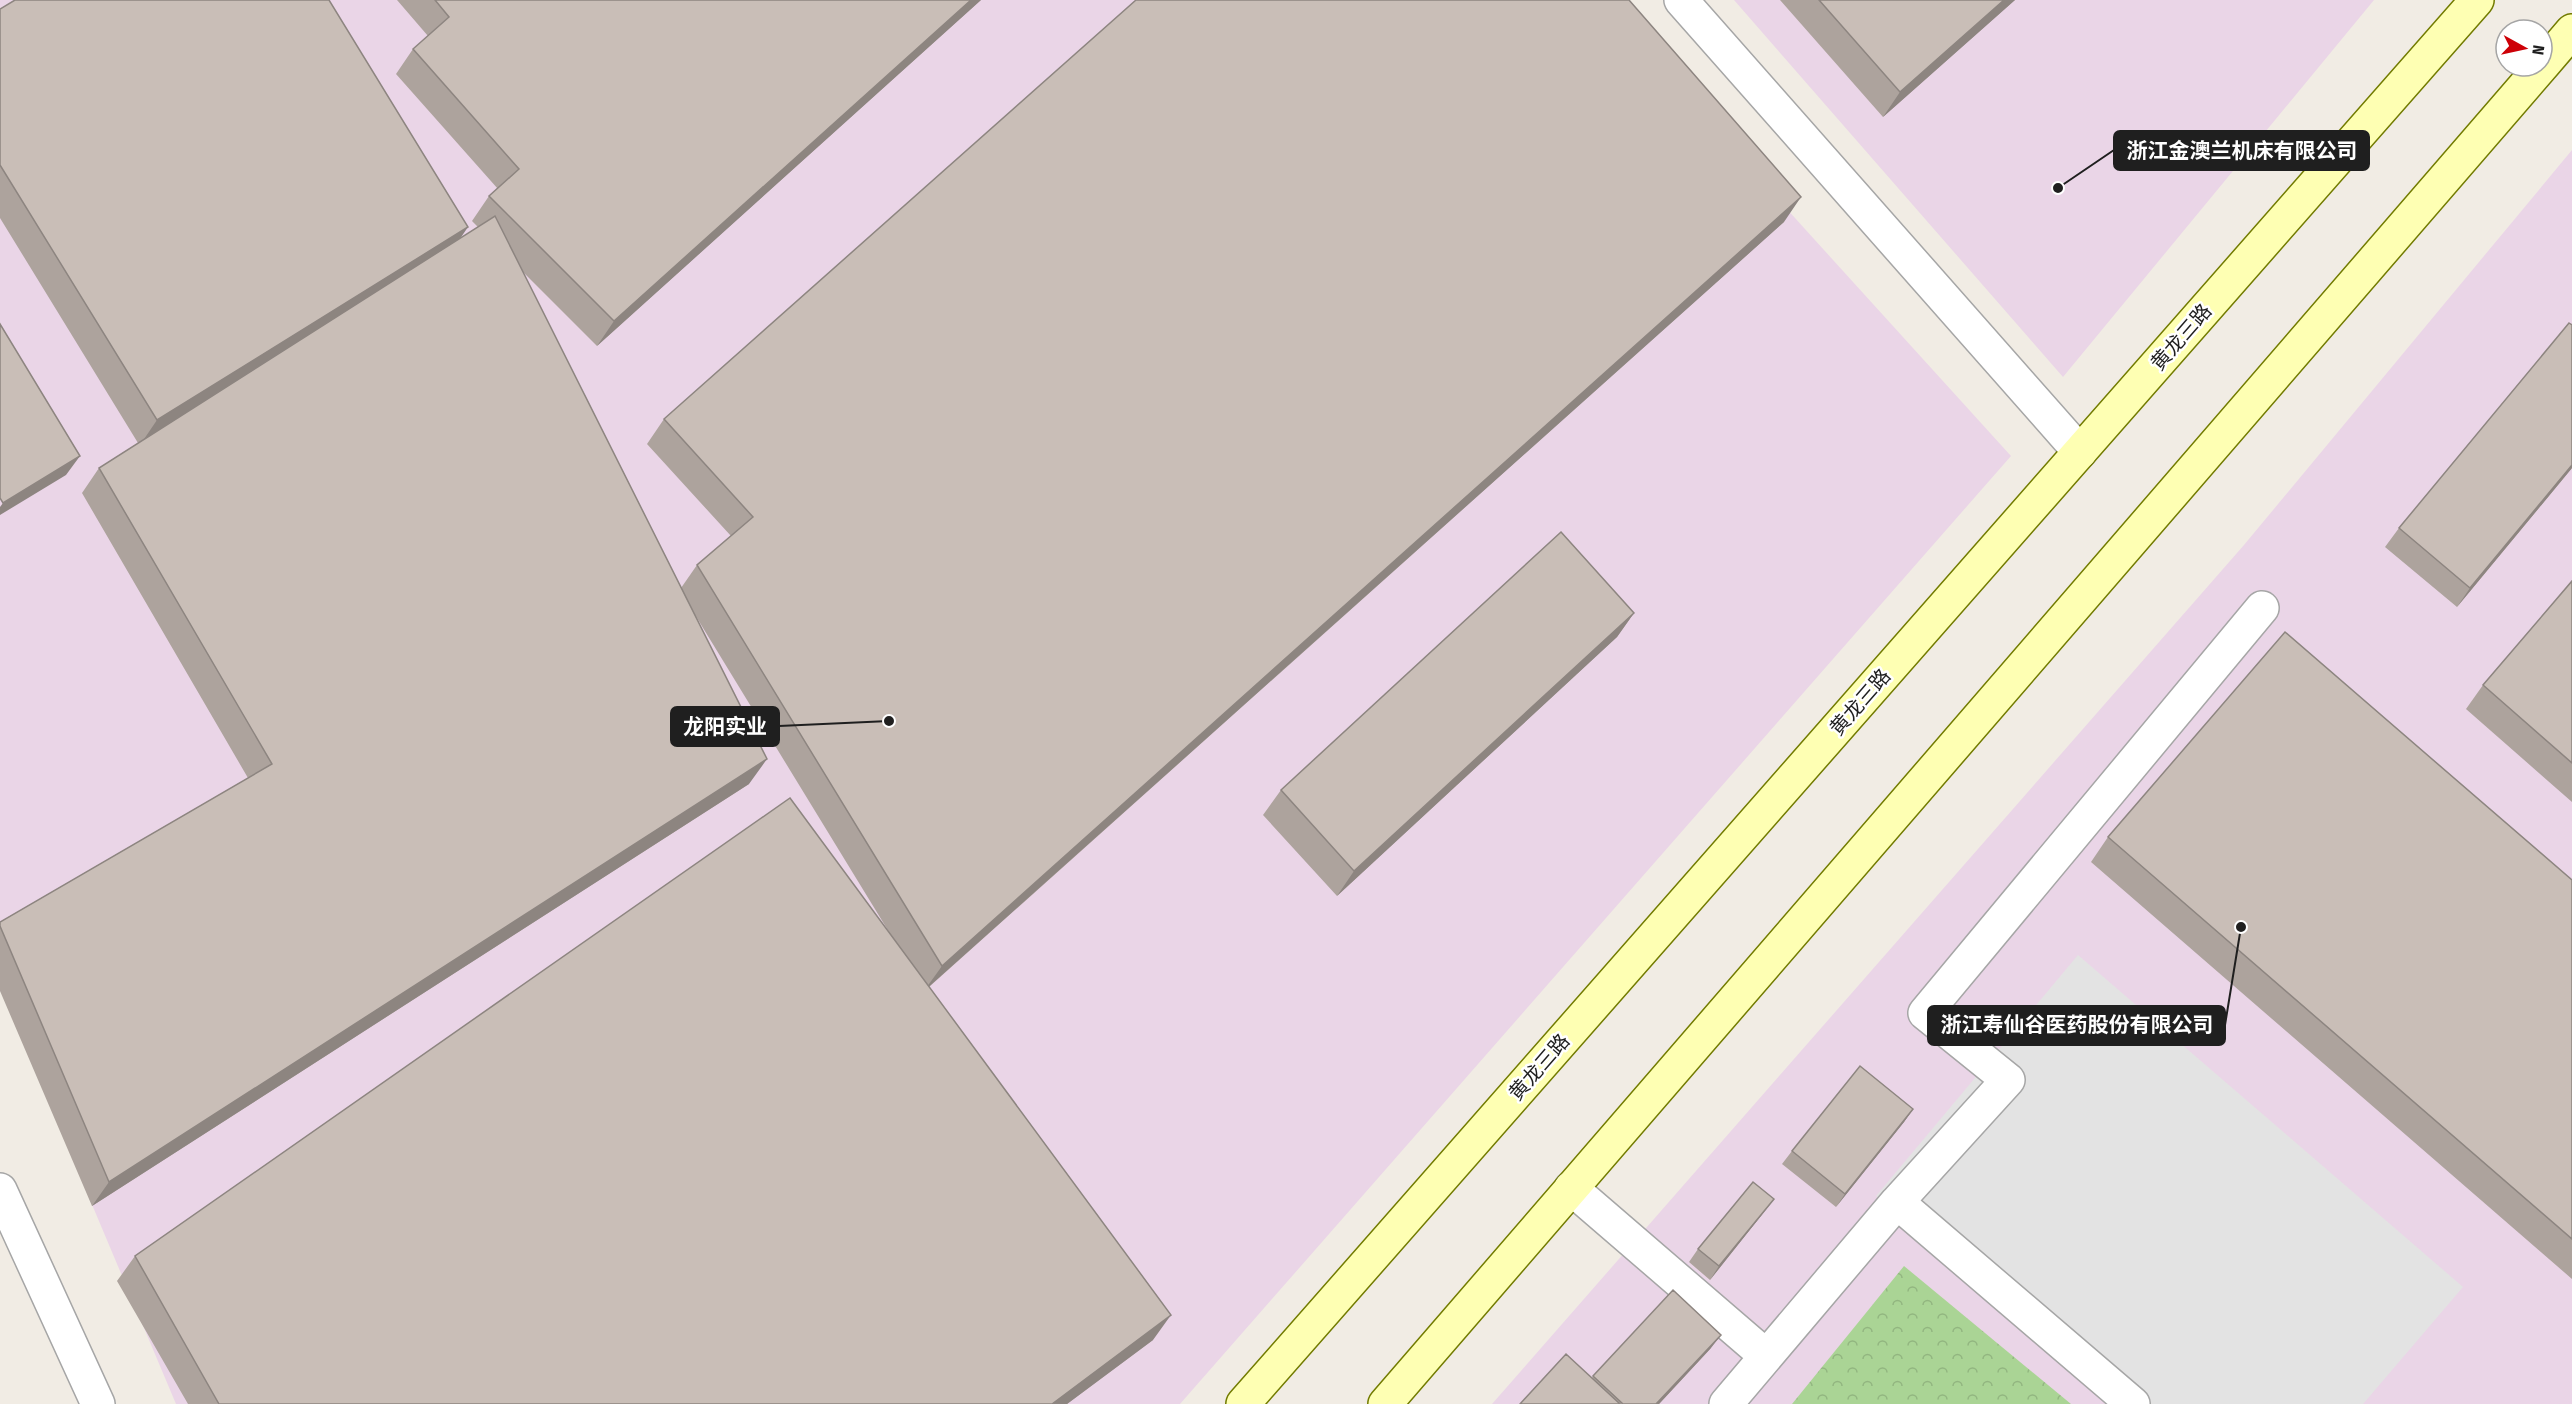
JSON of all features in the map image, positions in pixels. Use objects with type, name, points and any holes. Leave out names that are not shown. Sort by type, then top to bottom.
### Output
[{"type":"main road","name":"黄龙三路","points":[[1243,1404],[2477,0]]},
{"type":"main road","points":[[2554,52],[2572,31]]},
{"type":"main road","points":[[1385,1404],[2532,78]]},
{"type":"street","points":[[1681,0],[2080,452]]},
{"type":"street","points":[[1726,1404],[1897,1202],[2008,1080],[1925,1013],[2262,608]]},
{"type":"street","points":[[1571,1188],[1766,1356]]},
{"type":"street","points":[[0,1190],[98,1404]]},
{"type":"street","points":[[1897,1202],[2133,1404]]},
{"type":"shaded area","points":[[0,0],[1597,0],[2011,456],[1180,1404],[176,1404],[0,986]]},
{"type":"shaded area","points":[[1734,0],[2374,0],[2063,377]]},
{"type":"shaded area","points":[[2572,150],[2572,1404],[1492,1404],[2244,545]]},
{"type":"shaded area","points":[[2078,955],[2463,1287],[2363,1404],[2133,1404],[1876,1196]]},
{"type":"green space","points":[[1904,1266],[2071,1404],[1792,1404]]},
{"type":"building","points":[[15,0],[329,0],[468,227],[157,420],[0,165],[0,9]]},
{"type":"building","points":[[435,0],[971,0],[614,321],[489,196],[519,169],[413,49],[449,17]]},
{"type":"building","points":[[1136,0],[1629,0],[1801,197],[942,966],[697,565],[753,517],[664,419]]},
{"type":"building","points":[[1819,0],[2004,0],[1900,92]]},
{"type":"building","points":[[495,216],[767,759],[109,1182],[0,922],[272,764],[99,468]]},
{"type":"building","points":[[2569,323],[2572,325],[2572,465],[2470,588],[2399,528]]},
{"type":"building","points":[[0,324],[80,456],[3,503],[0,498]]},
{"type":"building","points":[[1561,532],[1634,613],[1354,871],[1281,790]]},
{"type":"building","points":[[2572,581],[2572,763],[2483,685]]},
{"type":"building","points":[[2285,632],[2572,880],[2572,1239],[2108,837]]},
{"type":"building","points":[[790,798],[1171,1315],[1052,1404],[219,1404],[135,1256]]},
{"type":"building","points":[[1860,1066],[1913,1109],[1845,1194],[1792,1151]]},
{"type":"building","points":[[1753,1182],[1774,1199],[1719,1266],[1698,1249]]},
{"type":"building","points":[[1673,1290],[1721,1335],[1656,1404],[1623,1404],[1593,1376]]},
{"type":"building","points":[[1566,1354],[1620,1404],[1520,1404]]},
{"type":"place","name":"浙江金澳兰机床有限公司","points":[[2058,188]]},
{"type":"place","name":"龙阳实业","points":[[889,721]]},
{"type":"place","name":"浙江寿仙谷医药股份有限公司","points":[[2241,927]]}]
